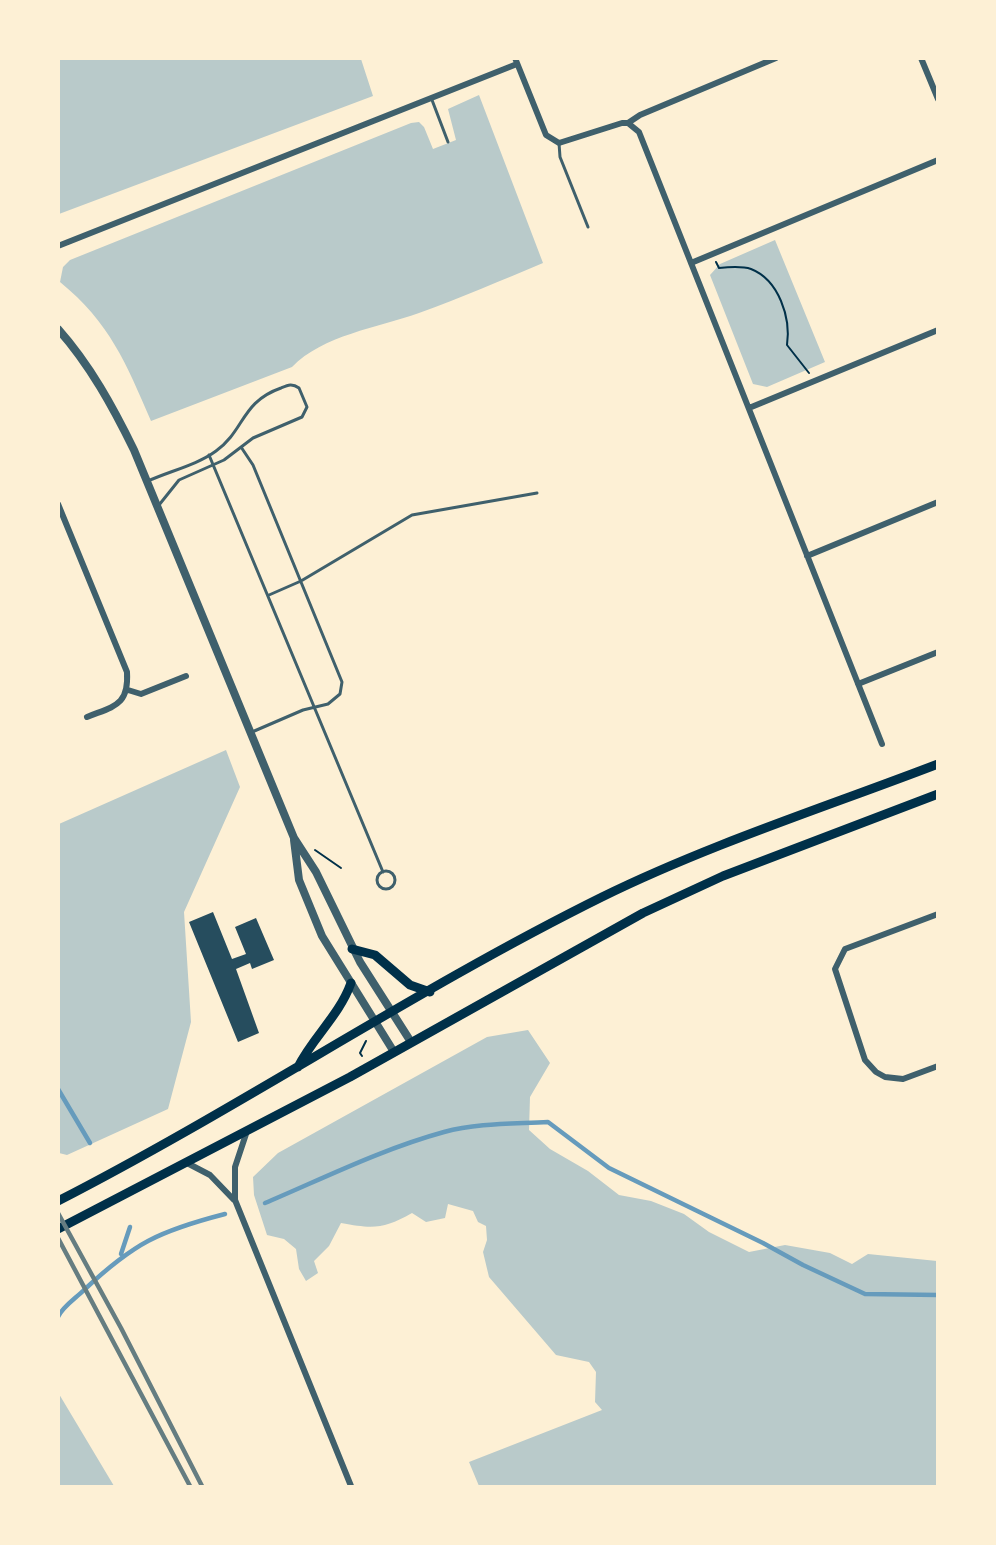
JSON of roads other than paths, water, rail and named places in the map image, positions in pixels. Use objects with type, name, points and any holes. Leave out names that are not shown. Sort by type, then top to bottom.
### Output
[{"type":"main road","points":[[58,1201],[569,914],[631,883],[938,764]]},
{"type":"main road","points":[[58,1229],[394,1052],[562,956],[667,901],[767,859],[938,794]]},
{"type":"main road","points":[[352,949],[375,955],[410,985],[430,992]]},
{"type":"main road","points":[[298,1067],[308,1048],[329,1025],[343,1004],[351,983]]},
{"type":"street","points":[[58,246],[431,98],[516,61],[546,135],[559,143],[569,142],[610,125],[628,123],[776,58]]},
{"type":"street","points":[[921,58],[938,99]]},
{"type":"street","points":[[628,123],[639,132],[882,744]]},
{"type":"street","points":[[691,263],[938,160]]},
{"type":"street","points":[[58,329],[76,350],[106,395],[148,481],[294,838],[316,872],[352,949],[411,1042]]},
{"type":"street","points":[[749,408],[938,330]]},
{"type":"street","points":[[807,556],[938,502]]},
{"type":"street","points":[[58,504],[127,672],[128,690],[120,703],[87,717]]},
{"type":"street","points":[[858,684],[938,652]]},
{"type":"street","points":[[128,690],[141,694],[186,676]]},
{"type":"street","points":[[294,838],[299,880],[328,949],[394,1052]]},
{"type":"street","points":[[938,914],[845,949],[835,969],[865,1060],[876,1072],[885,1077],[903,1079],[938,1066]]},
{"type":"street","points":[[247,1131],[235,1167],[235,1200],[351,1486]]},
{"type":"street","points":[[187,1162],[210,1175],[235,1200]]},
{"type":"lane","points":[[431,98],[448,142]]},
{"type":"lane","points":[[559,143],[560,157],[588,227]]},
{"type":"lane","points":[[148,481],[209,455],[225,443],[247,411],[261,398],[290,385],[297,386],[307,406],[305,414],[299,419],[253,438],[213,465],[179,480],[159,505]]},
{"type":"lane","points":[[241,447],[253,465],[342,682],[337,697],[328,704],[250,733]]},
{"type":"lane","points":[[209,455],[383,872],[394,876],[394,885],[389,889],[384,889],[377,884],[377,878],[383,872]]},
{"type":"lane","points":[[268,595],[301,580],[412,515],[537,493]]},
{"type":"waterway","points":[[58,1089],[90,1143]]},
{"type":"waterway","points":[[265,1203],[376,1155],[444,1132],[482,1125],[548,1122],[609,1168],[865,1294],[938,1295]]},
{"type":"waterway","points":[[58,1317],[66,1306],[133,1250],[182,1226],[225,1214]]},
{"type":"waterway","points":[[121,1254],[130,1227]]},
{"type":"railway","points":[[58,1213],[121,1328],[202,1486]]},
{"type":"railway","points":[[58,1238],[190,1486]]}]
